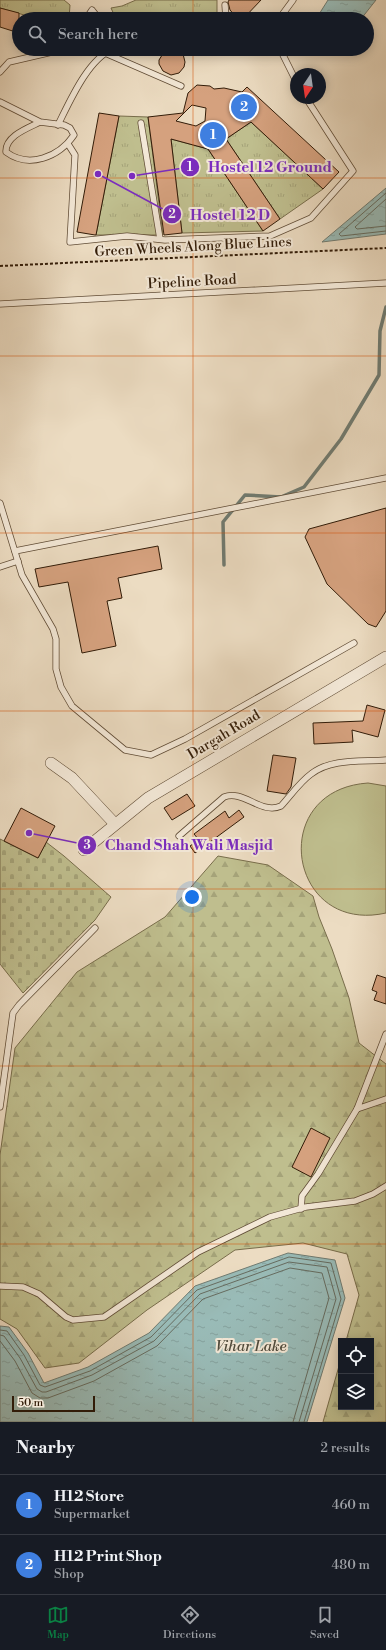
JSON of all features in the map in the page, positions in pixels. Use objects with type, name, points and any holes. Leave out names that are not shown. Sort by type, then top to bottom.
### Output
[{"type":"street","name":"Dargah Road","points":[[84,850],[148,798],[386,656]]},
{"type":"street","points":[[51,763],[72,778],[115,824]]},
{"type":"lane","points":[[284,12],[293,0]]},
{"type":"lane","points":[[225,6],[225,12]]},
{"type":"lane","points":[[0,72],[9,62],[35,56]]},
{"type":"lane","points":[[58,125],[81,80],[103,56]]},
{"type":"lane","points":[[120,56],[180,86]]},
{"type":"lane","points":[[284,56],[290,69]]},
{"type":"lane","points":[[0,102],[40,122],[64,125],[70,128],[74,135],[68,144],[49,157],[39,159],[16,159],[6,152],[6,148],[11,139],[40,122]]},
{"type":"lane","points":[[68,144],[75,155],[70,242],[127,236],[160,239],[270,236],[311,218],[353,171],[310,104]]},
{"type":"lane","points":[[141,123],[160,239]]},
{"type":"lane","name":"Pipeline Road","points":[[0,304],[386,283]]},
{"type":"lane","points":[[15,551],[386,478]]},
{"type":"lane","points":[[0,503],[22,575],[53,630],[56,639],[56,669],[61,687],[72,706],[125,750],[151,755],[185,739],[354,643]]},
{"type":"lane","points":[[0,567],[18,561]]},
{"type":"lane","points":[[179,836],[224,796],[230,794],[268,808],[276,808],[281,806],[310,774],[322,767],[339,763],[386,760]]},
{"type":"lane","points":[[0,1107],[13,1013],[19,1005],[95,928]]},
{"type":"lane","points":[[301,1209],[302,1196],[318,1174],[357,1109],[386,1034]]},
{"type":"lane","points":[[357,1109],[386,1099]]},
{"type":"lane","points":[[0,1286],[23,1287],[39,1294],[66,1317],[73,1320],[104,1317],[198,1252],[270,1216],[301,1209],[355,1201],[373,1194],[386,1186]]},
{"type":"path","name":"Green Wheels Along Blue Lines","points":[[0,266],[386,248]]},
{"type":"green space","points":[[0,0],[64,0],[70,5],[70,12],[14,12],[0,8]]},
{"type":"green space","points":[[136,0],[217,0],[217,12],[113,12],[111,8],[122,6]]},
{"type":"green space","points":[[119,116],[148,117],[163,235],[96,235]]},
{"type":"green space","points":[[251,122],[323,189],[280,219],[226,139]]},
{"type":"green space","points":[[171,139],[208,149],[263,231],[182,233]]},
{"type":"green space","points":[[368,783],[386,786],[386,913],[353,914],[328,903],[310,883],[302,859],[303,833],[314,809],[335,791]]},
{"type":"green space","points":[[0,839],[38,858],[46,842],[111,897],[95,920],[23,993],[0,964]]},
{"type":"green space","points":[[218,856],[268,865],[313,896],[319,917],[349,998],[359,1043],[386,1064],[386,1422],[323,1422],[338,1370],[338,1410],[374,1410],[374,1338],[347,1338],[359,1295],[347,1254],[303,1243],[235,1250],[147,1310],[79,1363],[45,1368],[17,1329],[0,1319],[0,1155],[15,1048],[77,972],[165,917]]},
{"type":"water","points":[[328,0],[376,0],[367,12],[320,12]]},
{"type":"water","points":[[386,188],[386,234],[322,242]]},
{"type":"water","name":"Vihar Lake","points":[[288,1253],[335,1260],[345,1298],[307,1422],[0,1422],[0,1326],[9,1327],[28,1353],[44,1383],[88,1367],[149,1333],[195,1286]]},
{"type":"building","points":[[229,0],[261,0],[250,12],[232,12],[228,2]]},
{"type":"building","points":[[0,8],[15,12],[12,12],[12,31],[0,27]]},
{"type":"building","points":[[162,56],[184,56],[185,62],[184,67],[179,73],[171,75],[163,71],[159,64]]},
{"type":"building","points":[[197,85],[210,86],[214,89],[224,88],[242,92],[247,87],[339,172],[323,189],[251,122],[226,139],[280,219],[263,231],[208,149],[171,139],[182,233],[164,235],[148,117],[183,113],[188,93]],"holes":[[[192,105],[206,108],[205,121],[196,126],[176,121]]]},
{"type":"building","points":[[99,113],[119,116],[95,235],[77,232]]},
{"type":"building","points":[[386,508],[386,611],[376,627],[368,624],[327,584],[305,537],[309,529]]},
{"type":"building","points":[[158,546],[162,569],[118,578],[122,598],[107,601],[116,646],[82,653],[68,582],[39,587],[35,569]]},
{"type":"building","points":[[367,705],[385,710],[378,737],[352,730],[353,742],[314,744],[313,723],[363,721]]},
{"type":"building","points":[[273,755],[296,758],[291,787],[286,794],[267,791]]},
{"type":"building","points":[[187,794],[195,806],[172,820],[164,808]]},
{"type":"building","points":[[21,808],[55,826],[38,858],[4,841]]},
{"type":"building","points":[[239,810],[244,817],[195,853],[190,846],[199,840],[194,834],[225,811],[229,818]]},
{"type":"building","points":[[377,975],[386,978],[386,1004],[374,1000],[377,992],[372,990]]},
{"type":"building","points":[[311,1128],[330,1138],[311,1177],[292,1167]]},
{"type":"waterway","points":[[224,565],[223,522],[245,495],[281,497],[304,487],[341,439],[379,375],[380,331],[386,307]]},
{"type":"place","name":"H12 Print Shop","points":[[244,107]]},
{"type":"place","name":"H12 Store","points":[[213,135]]},
{"type":"place","name":"Hostel 12 D","points":[[98,174]]},
{"type":"place","name":"Hostel 12 Ground","points":[[132,176]]},
{"type":"place","name":"Chand Shah Wali Masjid","points":[[29,833]]}]
